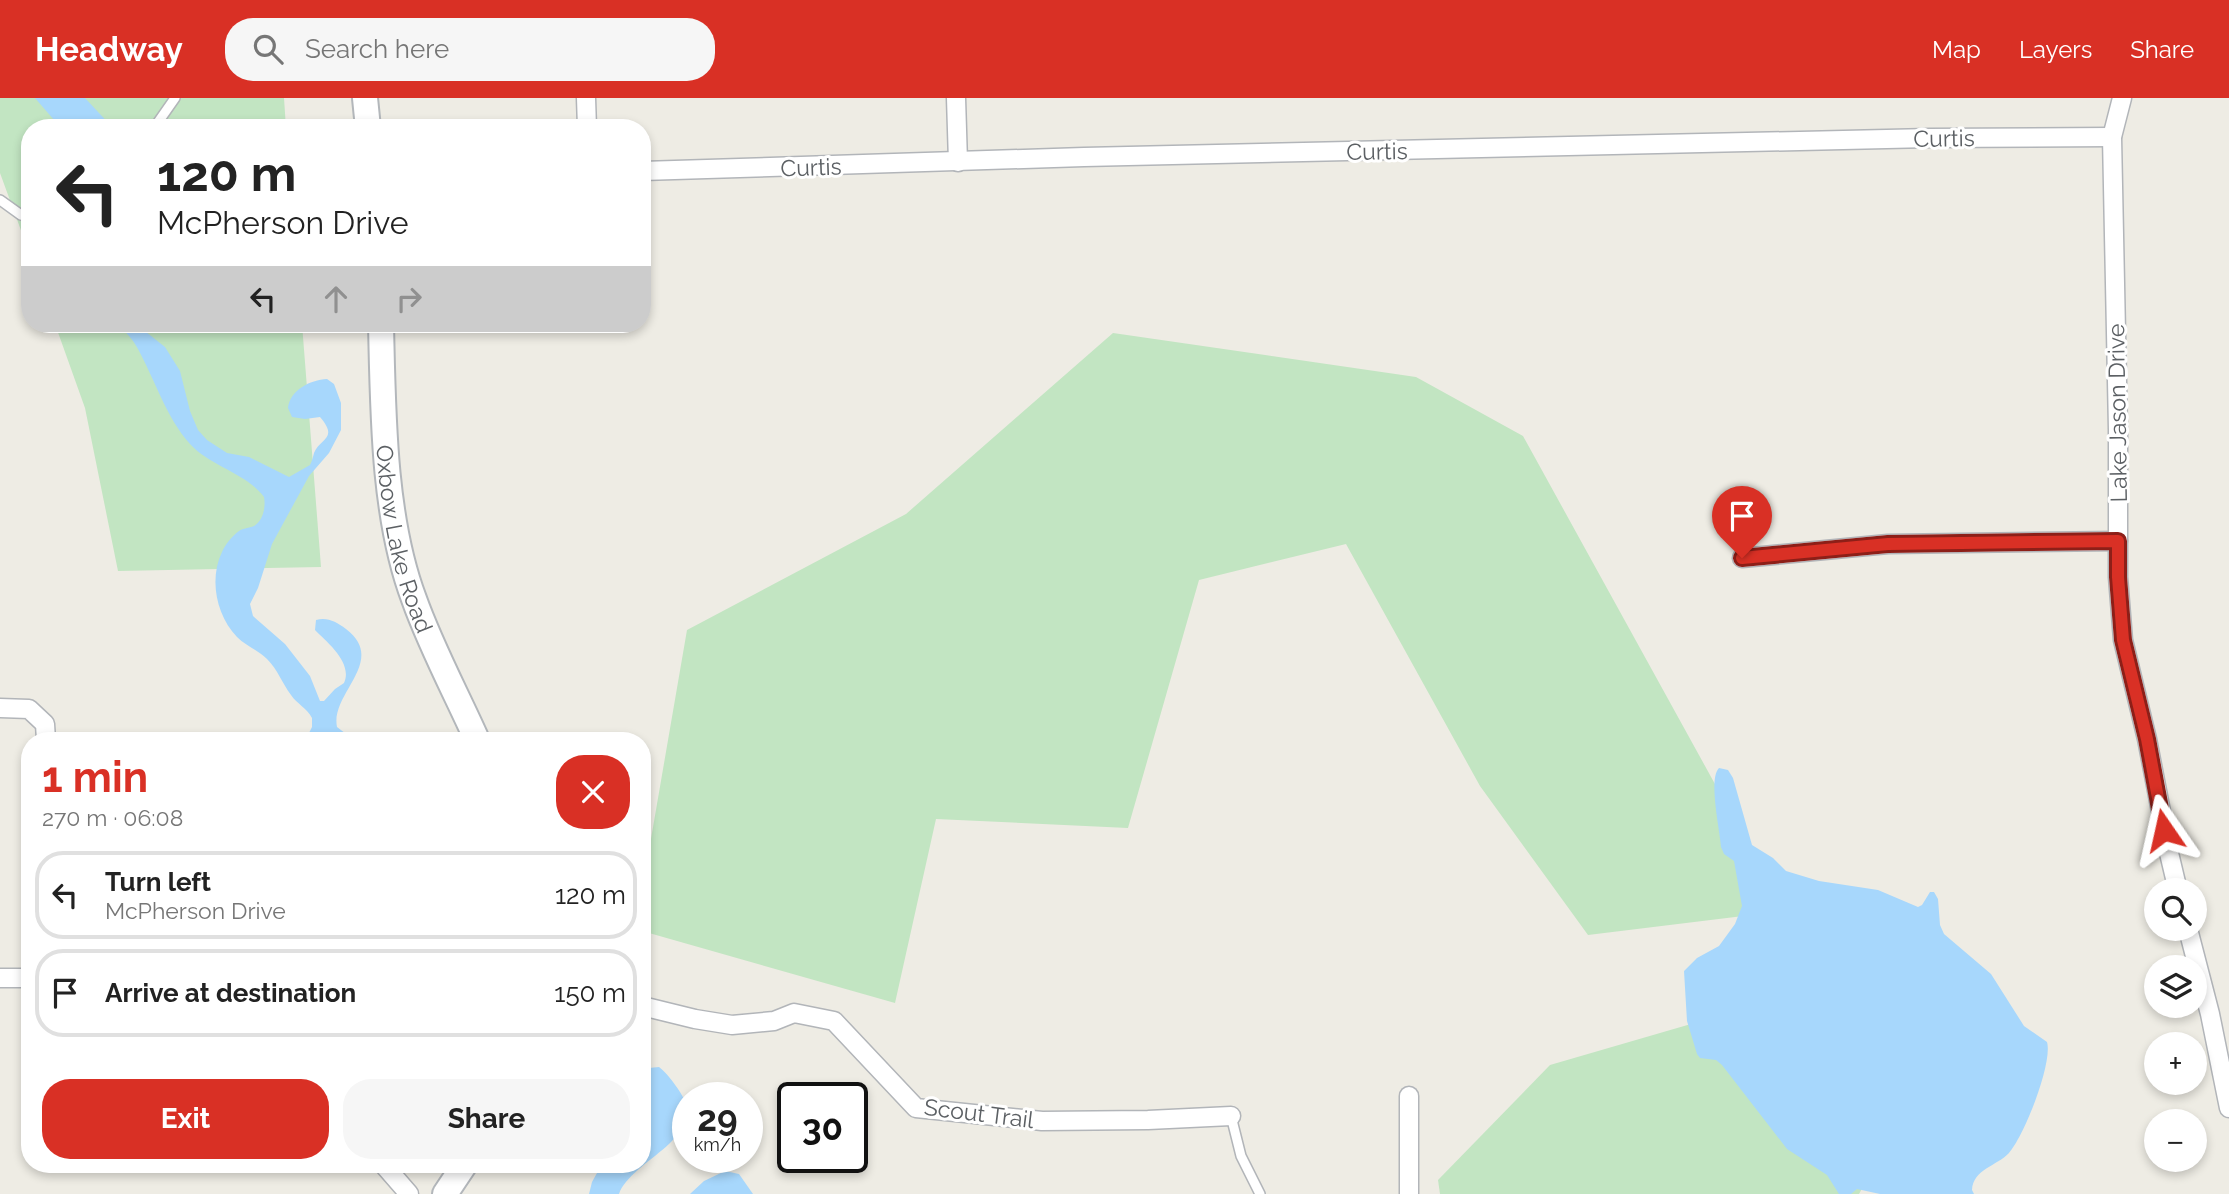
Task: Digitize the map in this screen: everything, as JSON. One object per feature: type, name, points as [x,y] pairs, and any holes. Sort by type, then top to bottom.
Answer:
[{"type":"street","points":[[365,98],[367,119]]},
{"type":"street","points":[[586,98],[587,119]]},
{"type":"street","points":[[956,98],[958,162]]},
{"type":"street","name":"Lake Jason Drive","points":[[2122,98],[2112,137],[2118,577],[2123,640],[2147,739],[2175,878]]},
{"type":"street","name":"Curtis","points":[[651,171],[1930,138],[2112,137]]},
{"type":"street","name":"Oxbow Lake Road","points":[[381,333],[384,433],[397,539],[413,598],[473,732]]},
{"type":"street","points":[[1742,558],[1888,544],[2118,541]]},
{"type":"street","points":[[0,708],[29,709],[46,732]]},
{"type":"street","points":[[2191,941],[2210,1014],[2229,1108]]},
{"type":"street","points":[[0,978],[21,978]]},
{"type":"street","name":"Scout Trail","points":[[651,1008],[732,1025],[774,1021],[794,1013],[834,1021],[916,1108],[1042,1121],[1231,1116]]},
{"type":"street","points":[[1409,1096],[1409,1194]]},
{"type":"street","points":[[391,1173],[409,1194]]},
{"type":"street","points":[[445,1194],[459,1173]]},
{"type":"lane","points":[[160,119],[175,98]]},
{"type":"lane","points":[[0,200],[21,215]]},
{"type":"lane","points":[[1231,1116],[1241,1156],[1260,1194]]},
{"type":"green space","points":[[0,98],[284,98],[285,119],[21,119],[21,230],[0,173]]},
{"type":"green space","points":[[58,333],[303,333],[321,567],[118,571],[85,408]]},
{"type":"green space","points":[[1113,333],[1416,377],[1523,436],[1785,911],[1588,935],[1480,786],[1346,544],[1199,580],[1128,828],[936,819],[895,1003],[651,934],[651,839],[687,630],[906,514]]},
{"type":"green space","points":[[1715,1017],[1876,1163],[1859,1194],[1440,1194],[1438,1180],[1550,1065]]},
{"type":"water","points":[[35,98],[85,98],[105,119],[53,119]]},
{"type":"water","points":[[126,333],[147,333],[165,347],[180,371],[190,411],[198,430],[207,440],[227,453],[249,457],[289,477],[310,465],[314,453],[328,434],[320,417],[292,417],[288,408],[290,402],[297,391],[314,381],[327,379],[334,384],[341,403],[341,430],[329,453],[309,476],[272,544],[250,604],[253,616],[285,644],[310,676],[320,701],[324,701],[344,683],[346,676],[338,654],[315,630],[316,620],[335,622],[357,641],[361,653],[360,665],[337,714],[337,727],[344,732],[310,732],[312,718],[307,711],[291,695],[267,659],[241,640],[224,618],[215,585],[218,563],[223,549],[236,533],[260,521],[264,497],[247,481],[198,452],[190,444],[167,410],[136,345]]},
{"type":"water","points":[[1719,768],[1728,770],[1733,778],[1752,845],[1773,858],[1786,871],[1819,881],[1878,890],[1918,907],[1930,892],[1934,892],[1938,899],[1940,925],[1944,934],[1991,974],[2024,1026],[2047,1042],[2048,1052],[2042,1082],[2022,1131],[2009,1153],[1977,1177],[1973,1183],[1974,1194],[1880,1194],[1857,1189],[1851,1194],[1839,1194],[1827,1175],[1787,1149],[1722,1065],[1716,1060],[1700,1058],[1697,1054],[1687,1021],[1684,971],[1697,958],[1719,946],[1735,924],[1742,906],[1734,861],[1724,854],[1721,847],[1715,793]]},
{"type":"water","points":[[659,1067],[673,1082],[672,1140],[651,1159],[651,1068]]},
{"type":"water","points":[[597,1173],[635,1173],[619,1194],[589,1194]]},
{"type":"water","points":[[721,1173],[739,1174],[753,1194],[690,1194],[704,1181]]},
{"type":"route","points":[[1742,558],[1888,544],[2118,541],[2123,640],[2147,739],[2164,830]]}]
